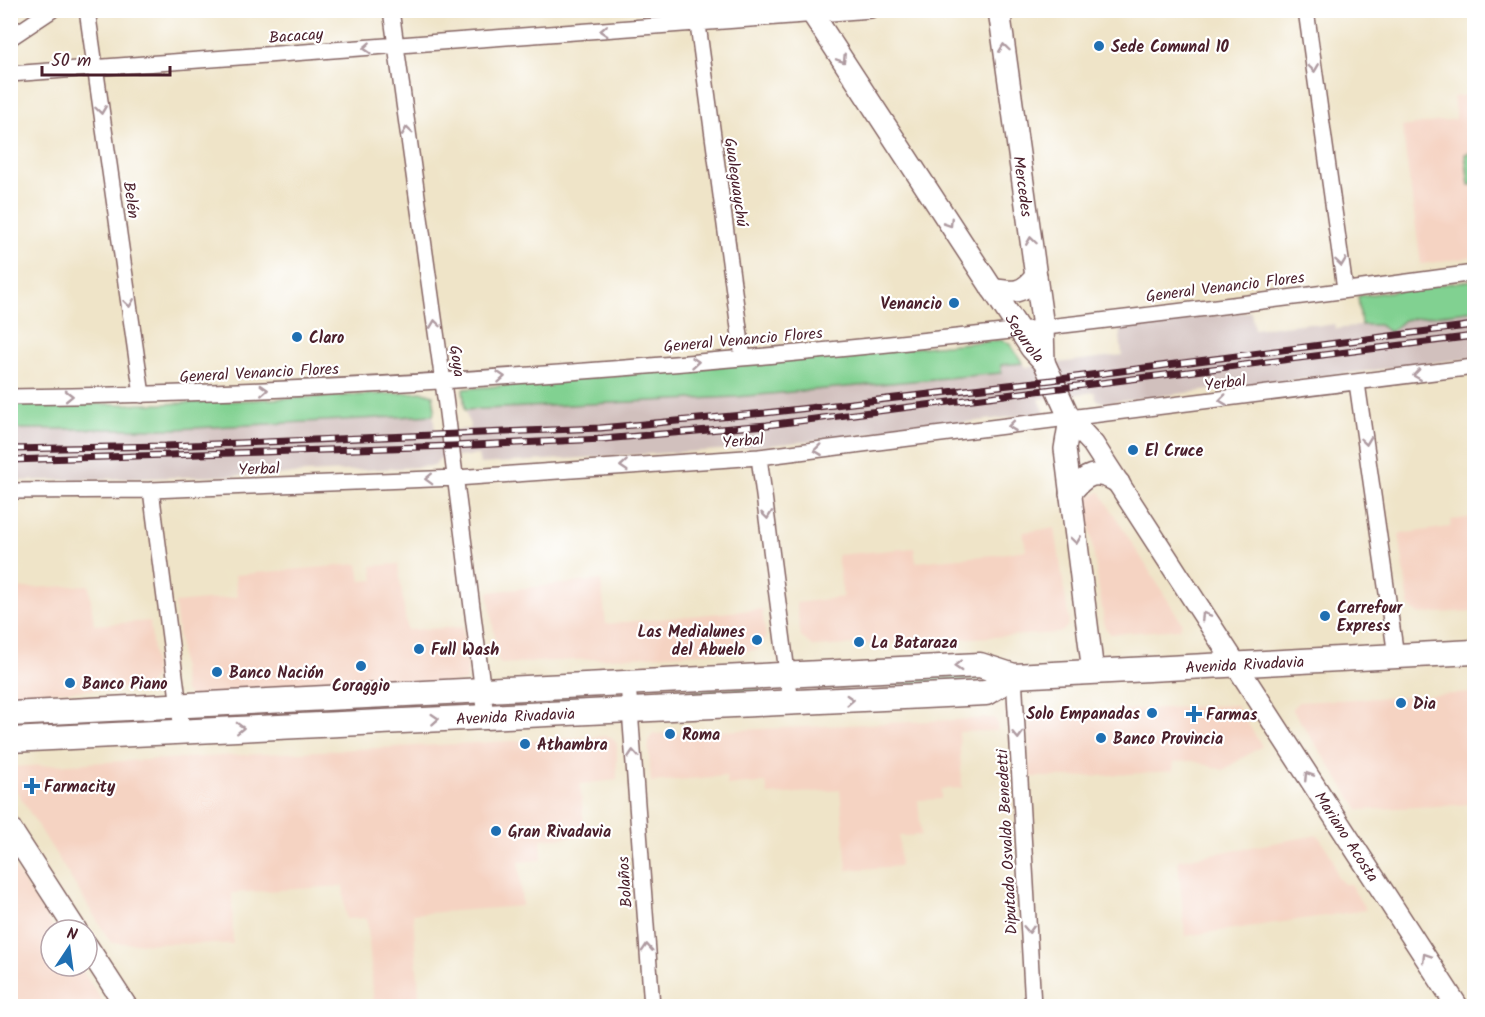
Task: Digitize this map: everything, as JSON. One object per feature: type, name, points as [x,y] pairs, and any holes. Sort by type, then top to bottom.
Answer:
[{"type":"main road","name":"Avenida Rivadavia","points":[[10,714],[980,665],[1014,676],[1474,652]]},
{"type":"main road","name":"Avenida Rivadavia","points":[[10,740],[987,693],[1014,676]]},
{"type":"street","points":[[10,38],[52,10]]},
{"type":"street","name":"Belén","points":[[87,10],[142,395]]},
{"type":"street","name":"Goya","points":[[391,10],[456,478],[486,716]]},
{"type":"street","name":"Bacacay","points":[[10,74],[395,46],[696,17],[871,10]]},
{"type":"street","name":"Mercedes","points":[[999,10],[1036,276],[1044,362]]},
{"type":"street","points":[[1306,10],[1345,289]]},
{"type":"street","name":"Segurola","points":[[811,12],[1020,330],[1044,362],[1070,419],[1094,444],[1236,666]]},
{"type":"street","name":"Gualeguaychú","points":[[696,17],[743,358]]},
{"type":"street","name":"General Venancio Flores","points":[[10,397],[142,395],[443,382],[743,358],[1020,330],[1474,273]]},
{"type":"street","points":[[993,289],[1017,292],[1027,288],[1036,276]]},
{"type":"street","name":"Yerbal","points":[[10,491],[151,490],[456,478],[759,457],[1474,367]]},
{"type":"street","points":[[1357,383],[1396,656]]},
{"type":"street","points":[[1070,419],[1065,449],[1093,672]]},
{"type":"street","points":[[759,457],[791,702]]},
{"type":"street","points":[[1070,494],[1080,481],[1093,474],[1107,475],[1119,483]]},
{"type":"street","points":[[151,490],[182,730]]},
{"type":"street","name":"Mariano Acosta","points":[[1236,666],[1457,1006]]},
{"type":"street","name":"Diputado Osvaldo Benedetti","points":[[1014,676],[1033,1006]]},
{"type":"street","name":"Bolaños","points":[[628,683],[652,1006]]},
{"type":"street","points":[[10,828],[68,918]]},
{"type":"street","points":[[99,964],[126,1006]]},
{"type":"shaded area","points":[[1474,94],[1474,257],[1421,264],[1402,127],[1456,119],[1453,97]]},
{"type":"shaded area","points":[[1474,310],[1474,358],[1103,403],[1096,399],[1095,392],[1039,399],[1045,413],[738,449],[480,464],[478,455],[439,459],[435,466],[273,475],[11,481],[10,429],[176,429],[433,415],[435,431],[471,429],[465,410],[736,397],[1001,373],[1001,365],[1023,363],[1026,367],[1122,355],[1119,327],[1251,311],[1254,329],[1309,323],[1321,326],[1335,324],[1336,329],[1374,324],[1391,328],[1404,320]]},
{"type":"shaded area","points":[[1100,492],[1182,623],[1179,629],[1111,634],[1105,628],[1085,498]]},
{"type":"shaded area","points":[[1474,517],[1474,611],[1417,614],[1409,605],[1399,534],[1450,527],[1451,520]]},
{"type":"shaded area","points":[[1055,528],[1069,621],[1060,633],[814,647],[801,637],[796,603],[843,597],[837,555],[914,548],[916,562],[993,555],[1026,550],[1023,532]]},
{"type":"shaded area","points":[[358,564],[361,581],[374,580],[372,566],[398,564],[407,630],[463,627],[468,670],[465,682],[191,698],[184,690],[175,603],[237,597],[235,575]]},
{"type":"shaded area","points":[[601,580],[606,624],[762,609],[766,638],[758,650],[501,664],[498,660],[488,592]]},
{"type":"shaded area","points":[[89,585],[94,625],[150,621],[155,675],[148,687],[11,694],[11,589]]},
{"type":"shaded area","points":[[1474,693],[1474,804],[1359,810],[1292,709],[1298,702]]},
{"type":"shaded area","points":[[1236,705],[1262,746],[1223,770],[1193,761],[1174,762],[1173,771],[1080,777],[1029,777],[1029,721],[1034,714]]},
{"type":"shaded area","points":[[994,718],[998,731],[959,732],[962,788],[941,789],[941,799],[918,800],[921,835],[899,836],[900,866],[847,870],[840,790],[768,795],[766,783],[727,785],[726,776],[651,782],[648,741],[653,734]]},
{"type":"shaded area","points":[[607,736],[613,738],[617,745],[617,780],[580,784],[585,836],[541,839],[542,860],[519,862],[522,906],[413,914],[420,1006],[374,1006],[367,918],[346,919],[343,886],[232,893],[233,944],[111,943],[99,924],[99,918],[95,918],[11,782],[11,767]]},
{"type":"shaded area","points":[[1318,835],[1333,859],[1337,877],[1344,884],[1350,884],[1366,910],[1185,936],[1178,860]]},
{"type":"shaded area","points":[[11,862],[47,918],[39,918],[39,978],[87,978],[106,1006],[11,1006]]},
{"type":"green space","points":[[1474,152],[1474,185],[1469,185],[1465,154]]},
{"type":"green space","points":[[1474,280],[1474,310],[1404,320],[1390,332],[1379,325],[1361,325],[1358,296]]},
{"type":"green space","points":[[1000,340],[1009,343],[1023,363],[1001,365],[1001,373],[736,397],[465,410],[463,389]]},
{"type":"green space","points":[[424,392],[433,395],[435,409],[433,415],[176,429],[11,429],[10,404],[161,404]]},
{"type":"green space","points":[[981,675],[981,680],[819,689],[819,684]]},
{"type":"green space","points":[[761,687],[761,692],[660,698],[660,693]]},
{"type":"green space","points":[[600,695],[600,700],[515,705],[514,700]]},
{"type":"green space","points":[[152,718],[152,723],[11,730],[11,725]]},
{"type":"railway","points":[[10,449],[166,446],[600,428],[765,413],[1052,380],[1474,325]]},
{"type":"railway","points":[[10,460],[603,439],[767,425],[1474,336]]},
{"type":"place","name":"Sede Comunal 10","points":[[1099,46]]},
{"type":"place","name":"Venancio","points":[[954,303]]},
{"type":"place","name":"Claro","points":[[297,337]]},
{"type":"place","name":"El Cruce","points":[[1133,450]]},
{"type":"place","name":"Carrefour Express","points":[[1325,616]]},
{"type":"place","name":"Las Medialunes del Abuelo","points":[[757,640]]},
{"type":"place","name":"La Bataraza","points":[[859,642]]},
{"type":"place","name":"Full Wash","points":[[419,649]]},
{"type":"place","name":"Coraggio","points":[[361,666]]},
{"type":"place","name":"Banco Nación","points":[[217,672]]},
{"type":"place","name":"Banco Piano","points":[[70,683]]},
{"type":"place","name":"Dia","points":[[1401,703]]},
{"type":"place","name":"Solo Empanadas","points":[[1152,713]]},
{"type":"place","name":"Farmas","points":[[1194,714]]},
{"type":"place","name":"Roma","points":[[670,734]]},
{"type":"place","name":"Banco Provincia","points":[[1101,738]]},
{"type":"place","name":"Athambra","points":[[525,744]]},
{"type":"place","name":"Farmacity","points":[[32,786]]},
{"type":"place","name":"Gran Rivadavia","points":[[496,831]]}]
